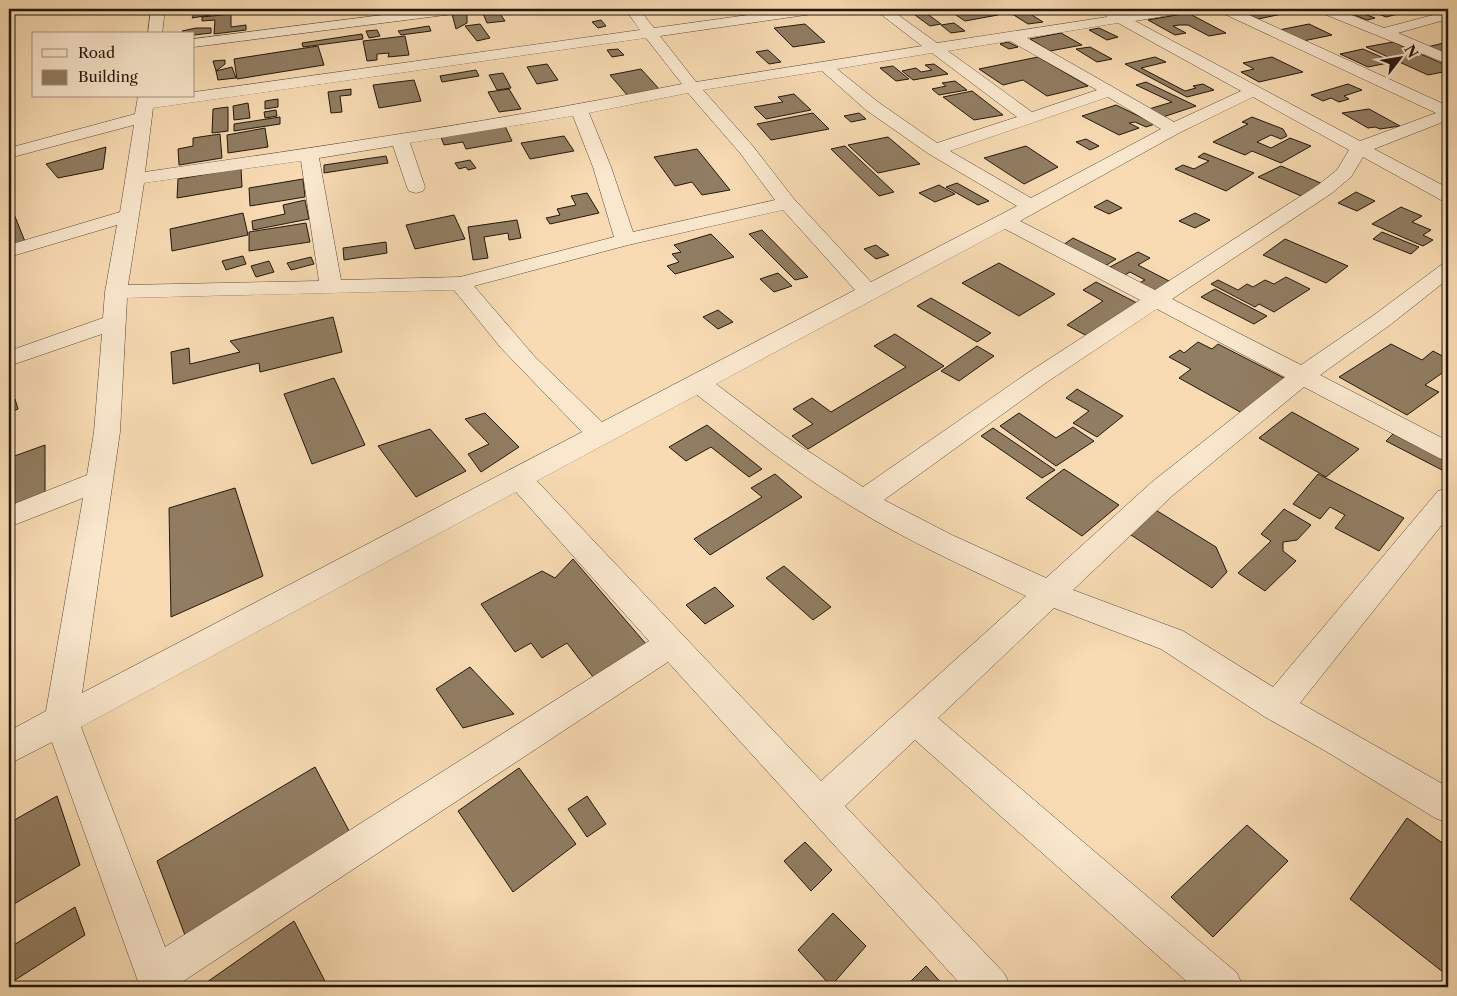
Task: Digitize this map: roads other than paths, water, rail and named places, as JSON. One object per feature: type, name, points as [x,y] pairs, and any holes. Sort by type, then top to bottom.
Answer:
[{"type":"street","points":[[9,10],[13,9]]},
{"type":"street","points":[[154,32],[158,9]]},
{"type":"street","points":[[195,43],[287,23],[461,9]]},
{"type":"street","points":[[632,9],[692,88],[746,149],[788,203],[869,292]]},
{"type":"street","points":[[9,153],[144,106],[819,9]]},
{"type":"street","points":[[881,9],[1028,117]]},
{"type":"street","points":[[1101,9],[1448,196]]},
{"type":"street","points":[[134,179],[309,154],[579,110],[692,88],[1011,35],[1182,9]]},
{"type":"street","points":[[1225,9],[1448,113]]},
{"type":"street","points":[[1324,9],[1448,59]]},
{"type":"street","points":[[1432,9],[1448,15]]},
{"type":"street","points":[[1383,33],[1448,15]]},
{"type":"street","points":[[1011,35],[1173,129]]},
{"type":"street","points":[[825,66],[872,106],[935,150],[1031,206]]},
{"type":"street","points":[[935,150],[1028,117],[1110,91]]},
{"type":"street","points":[[9,748],[1005,221],[1173,129],[1252,92]]},
{"type":"street","points":[[144,106],[116,292],[107,432],[61,720],[158,982],[670,644]]},
{"type":"street","points":[[579,110],[602,167],[625,240]]},
{"type":"street","points":[[863,501],[938,446],[1154,300],[1325,189],[1344,173],[1359,148],[1448,113]]},
{"type":"street","points":[[400,139],[416,187]]},
{"type":"street","points":[[309,154],[332,287]]},
{"type":"street","points":[[116,292],[460,284],[625,240],[788,203]]},
{"type":"street","points":[[9,252],[129,215]]},
{"type":"street","points":[[1005,221],[1448,452]]},
{"type":"street","points":[[820,806],[1162,489],[1301,377],[1382,320],[1448,269]]},
{"type":"street","points":[[460,284],[483,314],[532,369],[600,435]]},
{"type":"street","points":[[9,359],[114,322]]},
{"type":"street","points":[[698,382],[776,442],[863,501],[942,543],[1050,594],[1172,640],[1278,707],[1448,806]]},
{"type":"street","points":[[519,478],[670,644],[990,987]]},
{"type":"street","points":[[9,517],[99,481]]},
{"type":"street","points":[[1278,707],[1448,498]]},
{"type":"street","points":[[915,719],[1223,987]]}]
